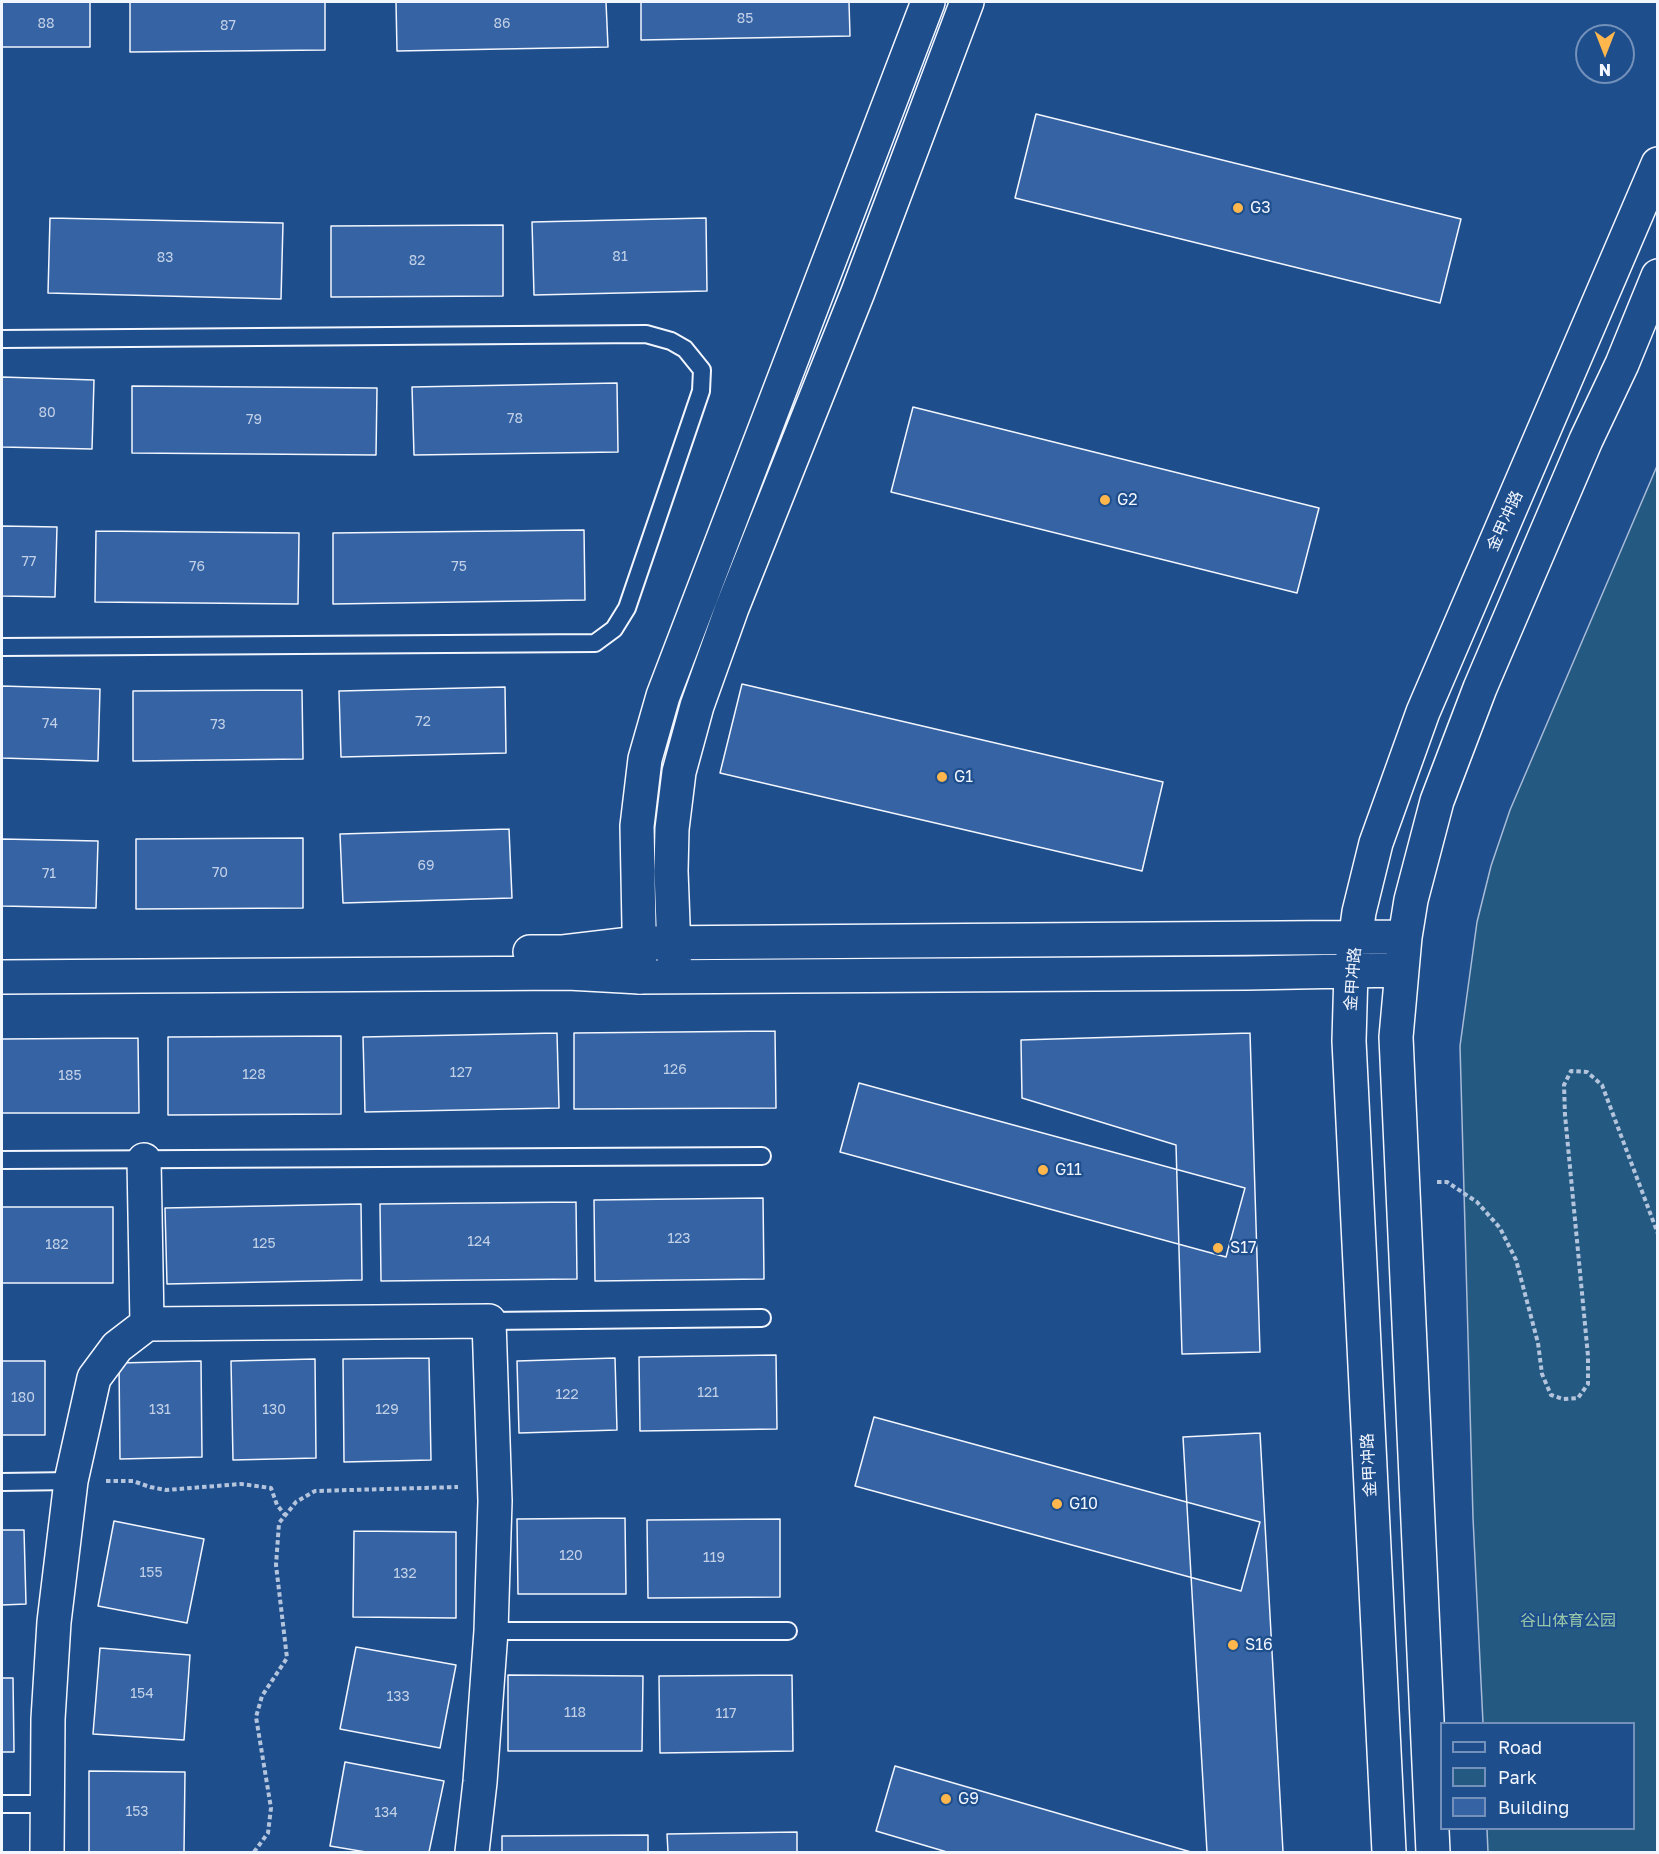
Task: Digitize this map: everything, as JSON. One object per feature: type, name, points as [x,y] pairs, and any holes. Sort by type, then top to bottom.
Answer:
[{"type":"street","points":[[640,977],[637,826],[645,759],[663,696],[928,2]]},
{"type":"street","points":[[675,976],[671,871],[672,830],[679,772],[698,706],[732,608],[858,292],[967,2]]},
{"type":"street","name":"金甲冲路","points":[[1389,1852],[1349,1041],[1351,971],[1359,912],[1376,843],[1423,712],[1658,164]]},
{"type":"street","points":[[1433,1852],[1396,1037],[1405,937],[1411,900],[1437,801],[1480,688],[1658,276]]},
{"type":"street","points":[[2,956],[563,952],[639,943],[1405,937]]},
{"type":"street","points":[[2,977],[568,974],[640,977],[1401,970]]},
{"type":"street","points":[[144,1160],[147,1324]]},
{"type":"street","points":[[47,1852],[48,1719],[54,1622],[71,1481],[94,1378],[117,1347],[147,1324],[489,1321],[494,1487],[492,1631],[472,1852]]},
{"type":"lane","points":[[2,339],[646,334],[671,341],[686,349],[702,370],[701,391],[627,608],[614,629],[595,643],[2,647]]},
{"type":"lane","points":[[2,1160],[762,1156]]},
{"type":"lane","points":[[489,1321],[762,1318]]},
{"type":"lane","points":[[2,1482],[71,1481]]},
{"type":"lane","points":[[492,1631],[788,1631]]},
{"type":"lane","points":[[2,1804],[48,1804]]},
{"type":"path","points":[[1402,1183],[1447,1182],[1477,1202],[1500,1228],[1516,1260],[1538,1343],[1542,1374],[1551,1395],[1563,1399],[1578,1398],[1588,1384],[1588,1356],[1565,1115],[1564,1086],[1571,1071],[1587,1072],[1602,1086],[1658,1234]]},
{"type":"path","points":[[71,1481],[133,1481],[166,1490],[241,1484],[271,1488],[277,1505],[285,1515]]},
{"type":"path","points":[[255,1852],[268,1833],[271,1808],[256,1717],[262,1696],[287,1658],[276,1565],[279,1523],[296,1502],[315,1491],[494,1487]]},
{"type":"green space","name":"谷山体育公园","points":[[1657,466],[1657,1852],[1488,1852],[1487,1830],[1635,1830],[1635,1722],[1483,1722],[1473,1518],[1460,1046],[1477,922],[1491,866],[1510,810]]},
{"type":"building","points":[[2,2],[90,2],[90,47],[2,47]]},
{"type":"building","points":[[130,2],[325,2],[325,50],[130,52]]},
{"type":"building","points":[[396,2],[606,2],[608,47],[397,51]]},
{"type":"building","points":[[641,2],[849,2],[850,36],[641,40]]},
{"type":"building","name":"G3","points":[[1036,114],[1461,219],[1440,303],[1015,198]]},
{"type":"building","points":[[50,218],[283,223],[281,299],[48,293]]},
{"type":"building","points":[[706,218],[707,291],[534,295],[532,222]]},
{"type":"building","points":[[503,225],[503,296],[331,297],[331,226]]},
{"type":"building","points":[[2,377],[94,380],[92,449],[2,447]]},
{"type":"building","points":[[617,383],[618,452],[414,455],[412,387]]},
{"type":"building","points":[[132,386],[377,388],[376,455],[132,453]]},
{"type":"building","name":"G2","points":[[913,407],[1319,508],[1297,593],[891,492]]},
{"type":"building","points":[[2,526],[57,527],[55,597],[2,596]]},
{"type":"building","points":[[584,530],[585,600],[333,604],[333,533]]},
{"type":"building","points":[[96,531],[299,533],[298,604],[95,602]]},
{"type":"building","name":"G1","points":[[742,684],[1163,782],[1142,871],[720,773]]},
{"type":"building","points":[[2,686],[100,689],[98,761],[2,758]]},
{"type":"building","points":[[505,687],[506,753],[341,757],[339,691]]},
{"type":"building","points":[[302,690],[303,759],[133,761],[133,691]]},
{"type":"building","points":[[509,829],[512,898],[343,903],[340,834]]},
{"type":"building","points":[[303,838],[303,908],[136,909],[136,839]]},
{"type":"building","points":[[2,839],[98,841],[96,908],[2,906]]},
{"type":"building","points":[[775,1031],[776,1108],[574,1109],[574,1033]]},
{"type":"building","points":[[557,1033],[559,1108],[365,1112],[363,1037]]},
{"type":"building","name":"S17","points":[[1250,1033],[1260,1352],[1182,1354],[1176,1145],[1022,1098],[1021,1040]]},
{"type":"building","points":[[341,1036],[341,1114],[168,1115],[168,1037]]},
{"type":"building","points":[[138,1038],[139,1113],[2,1113],[2,1039]]},
{"type":"building","name":"G11","points":[[859,1083],[1245,1188],[1226,1257],[840,1152]]},
{"type":"building","points":[[763,1198],[764,1279],[595,1281],[594,1200]]},
{"type":"building","points":[[576,1202],[577,1279],[381,1281],[380,1204]]},
{"type":"building","points":[[361,1204],[362,1280],[167,1284],[165,1208]]},
{"type":"building","points":[[2,1207],[113,1207],[113,1283],[2,1283]]},
{"type":"building","points":[[776,1355],[777,1429],[640,1431],[639,1357]]},
{"type":"building","points":[[429,1358],[431,1460],[344,1462],[343,1359]]},
{"type":"building","points":[[615,1358],[617,1430],[519,1433],[517,1361]]},
{"type":"building","points":[[315,1359],[316,1458],[233,1460],[231,1361]]},
{"type":"building","points":[[2,1361],[45,1361],[45,1435],[2,1435]]},
{"type":"building","points":[[201,1361],[202,1457],[120,1459],[119,1363]]},
{"type":"building","name":"G10","points":[[874,1417],[1260,1522],[1241,1591],[855,1486]]},
{"type":"building","name":"S16","points":[[1260,1433],[1283,1852],[1207,1852],[1183,1437]]},
{"type":"building","points":[[625,1518],[626,1594],[518,1594],[517,1519]]},
{"type":"building","points":[[780,1519],[780,1597],[648,1598],[647,1520]]},
{"type":"building","points":[[114,1521],[204,1539],[187,1623],[98,1606]]},
{"type":"building","points":[[2,1530],[24,1530],[26,1604],[2,1605]]},
{"type":"building","points":[[354,1531],[456,1532],[456,1618],[353,1617]]},
{"type":"building","points":[[356,1647],[456,1665],[440,1748],[340,1729]]},
{"type":"building","points":[[100,1648],[190,1655],[184,1740],[93,1734]]},
{"type":"building","points":[[508,1675],[643,1676],[642,1751],[508,1751]]},
{"type":"building","points":[[792,1675],[793,1751],[660,1753],[659,1676]]},
{"type":"building","points":[[2,1678],[13,1678],[14,1752],[2,1752]]},
{"type":"building","points":[[345,1762],[444,1781],[429,1852],[366,1852],[330,1846]]},
{"type":"building","name":"G9","points":[[895,1766],[1191,1852],[947,1852],[876,1831]]},
{"type":"building","points":[[89,1771],[185,1772],[184,1852],[89,1852]]},
{"type":"building","points":[[797,1832],[797,1852],[668,1852],[667,1834]]},
{"type":"building","points":[[648,1835],[648,1852],[502,1852],[502,1836]]},
{"type":"place","name":"G3","points":[[1238,208]]},
{"type":"place","name":"G2","points":[[1105,500]]},
{"type":"place","name":"G1","points":[[942,777]]},
{"type":"place","name":"G11","points":[[1043,1170]]},
{"type":"place","name":"S17","points":[[1218,1248]]},
{"type":"place","name":"G10","points":[[1057,1504]]},
{"type":"place","name":"S16","points":[[1233,1645]]},
{"type":"place","name":"G9","points":[[946,1799]]}]
